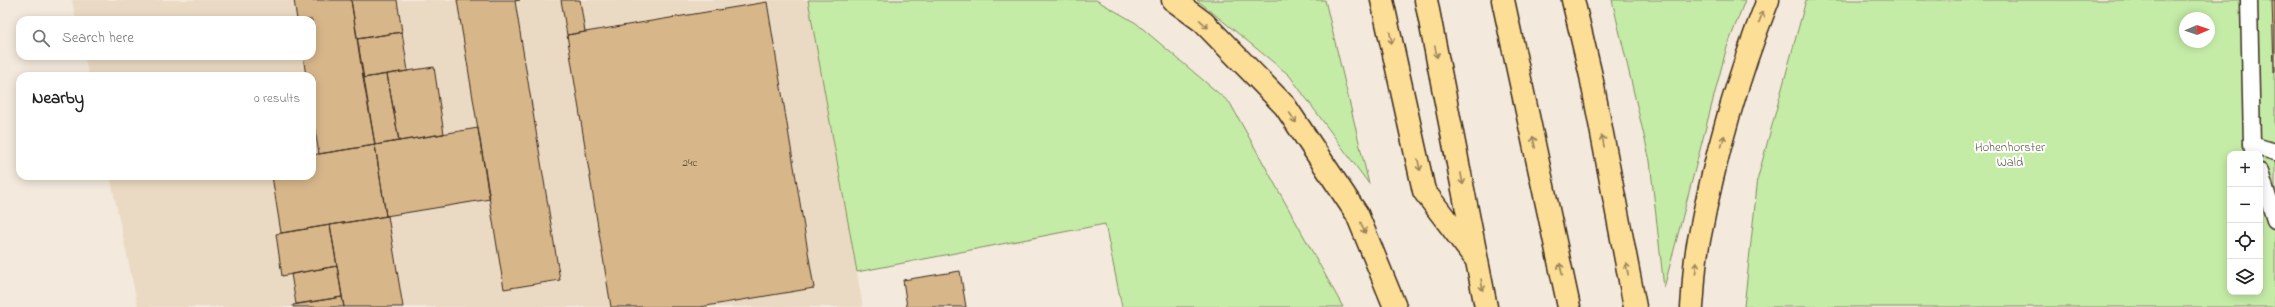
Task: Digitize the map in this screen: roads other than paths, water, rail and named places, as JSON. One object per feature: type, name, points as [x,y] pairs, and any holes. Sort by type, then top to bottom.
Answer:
[{"type":"highway","points":[[1173,0],[1202,22],[1285,106],[1357,214],[1395,307]]},
{"type":"highway","points":[[1382,0],[1424,191],[1479,264]]},
{"type":"highway","points":[[1426,0],[1479,264],[1486,307]]},
{"type":"highway","points":[[1503,0],[1569,307]]},
{"type":"highway","points":[[1573,0],[1591,76],[1635,307]]},
{"type":"highway","points":[[1692,307],[1698,241],[1726,128],[1749,48],[1768,0]]},
{"type":"lane","points":[[2249,0],[2253,149],[2275,152]]},
{"type":"lane","points":[[2263,182],[2275,220]]},
{"type":"park label","name":"Hohenhorster Wald","points":[[2010,154]]}]
